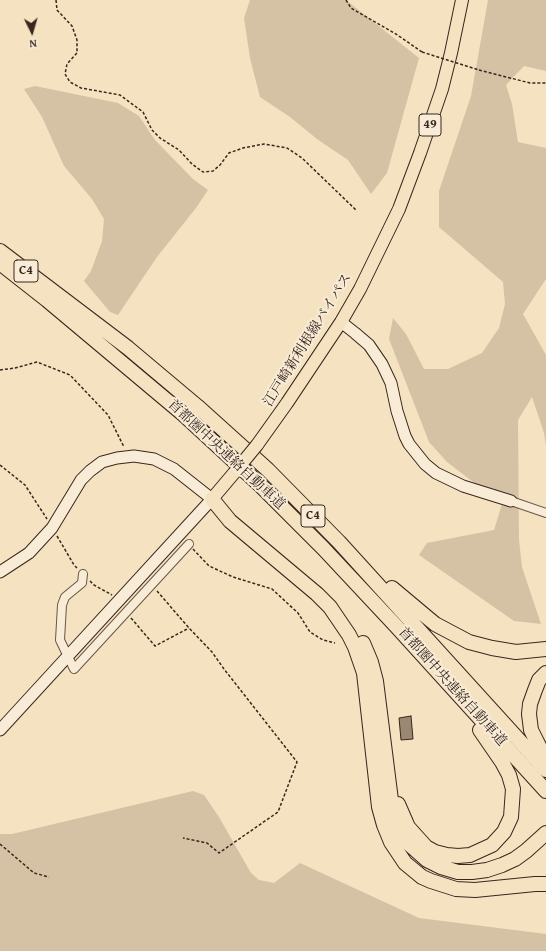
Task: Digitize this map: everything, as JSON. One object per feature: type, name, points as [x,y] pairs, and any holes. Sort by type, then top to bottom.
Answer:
[{"type":"highway","name":"首都圏中央連絡自動車道","points":[[0,251],[128,348],[197,406],[268,470],[339,542],[546,770]]},
{"type":"highway","name":"首都圏中央連絡自動車道","points":[[0,263],[47,300],[183,414],[260,485],[323,548],[396,626],[546,791]]},
{"type":"highway","points":[[212,499],[225,516],[341,615],[353,633],[355,647],[364,673],[383,779],[397,827],[410,845],[426,860],[441,867],[458,872],[472,872],[487,870],[515,859],[546,833]]},
{"type":"highway","points":[[339,542],[417,610],[435,624],[454,635],[469,642],[516,652],[546,649]]},
{"type":"highway","points":[[383,779],[408,827],[426,847],[435,852],[458,856],[470,855],[492,845],[504,832],[511,817],[513,789],[508,775],[502,762],[435,670]]},
{"type":"highway","points":[[546,673],[539,680],[530,704],[529,714],[531,730],[546,760]]},
{"type":"highway","points":[[383,779],[387,823],[396,840],[405,852],[421,867],[438,876],[457,880],[489,879],[516,867],[546,843]]},
{"type":"highway","points":[[383,779],[379,806],[384,825],[391,842],[405,863],[422,877],[441,885],[456,889],[475,890],[546,884]]},
{"type":"main road","name":"江戸崎新利根線バイパス","points":[[212,499],[257,445],[287,403],[341,322],[360,290],[399,209],[413,175],[442,89],[462,0]]},
{"type":"street","points":[[341,322],[369,345],[382,364],[391,383],[396,410],[405,436],[409,444],[425,464],[436,473],[463,486],[546,513]]},
{"type":"street","points":[[0,572],[29,553],[52,528],[81,480],[102,462],[129,456],[148,457],[174,469],[212,499],[0,730]]},
{"type":"street","points":[[83,574],[82,583],[65,597],[62,605],[60,640],[74,668],[127,613],[189,544]]},
{"type":"path","points":[[56,0],[57,10],[72,26],[78,40],[76,52],[67,64],[65,74],[70,82],[81,88],[114,93],[127,99],[143,112],[152,130],[156,134],[178,150],[192,164],[203,172],[213,171],[220,165],[229,153],[243,148],[264,144],[287,148],[302,158],[356,210]]},
{"type":"path","points":[[346,0],[351,8],[396,34],[422,52],[479,70],[530,83],[546,83]]},
{"type":"path","points":[[0,370],[15,368],[37,362],[70,375],[108,415],[129,456]]},
{"type":"path","points":[[0,465],[25,485],[74,565],[94,585],[112,594],[118,602]]},
{"type":"path","points":[[189,544],[209,566],[233,577],[272,588],[298,613],[310,632],[323,640],[335,643]]},
{"type":"path","points":[[152,585],[212,652],[224,670],[297,762],[278,812],[219,853],[206,843],[183,838]]},
{"type":"path","points":[[127,613],[155,646],[189,628]]},
{"type":"path","points":[[0,844],[34,873],[48,877]]},
{"type":"shaded area","points":[[250,0],[346,0],[419,58],[387,173],[371,194],[348,160],[317,139],[290,117],[260,97],[250,58],[244,18]]},
{"type":"shaded area","points":[[488,0],[546,0],[546,71],[524,66],[506,85],[512,104],[518,142],[546,148],[546,279],[523,314],[546,355],[546,446],[544,433],[532,397],[518,420],[519,540],[522,567],[541,624],[514,621],[419,555],[427,543],[494,530],[502,504],[447,462],[429,442],[389,339],[393,318],[406,334],[424,369],[448,369],[482,353],[499,328],[505,304],[503,282],[439,227],[439,191],[471,96]]},
{"type":"shaded area","points":[[35,86],[118,103],[139,116],[155,140],[193,179],[208,190],[196,208],[157,257],[118,315],[110,312],[84,281],[91,271],[102,241],[104,219],[92,199],[64,166],[42,117],[24,89]]},
{"type":"shaded area","points":[[193,791],[204,795],[219,817],[251,873],[259,880],[274,883],[300,863],[419,918],[546,934],[546,951],[0,951],[0,834],[12,834]]},
{"type":"building","points":[[411,716],[413,739],[401,740],[399,718]]}]
